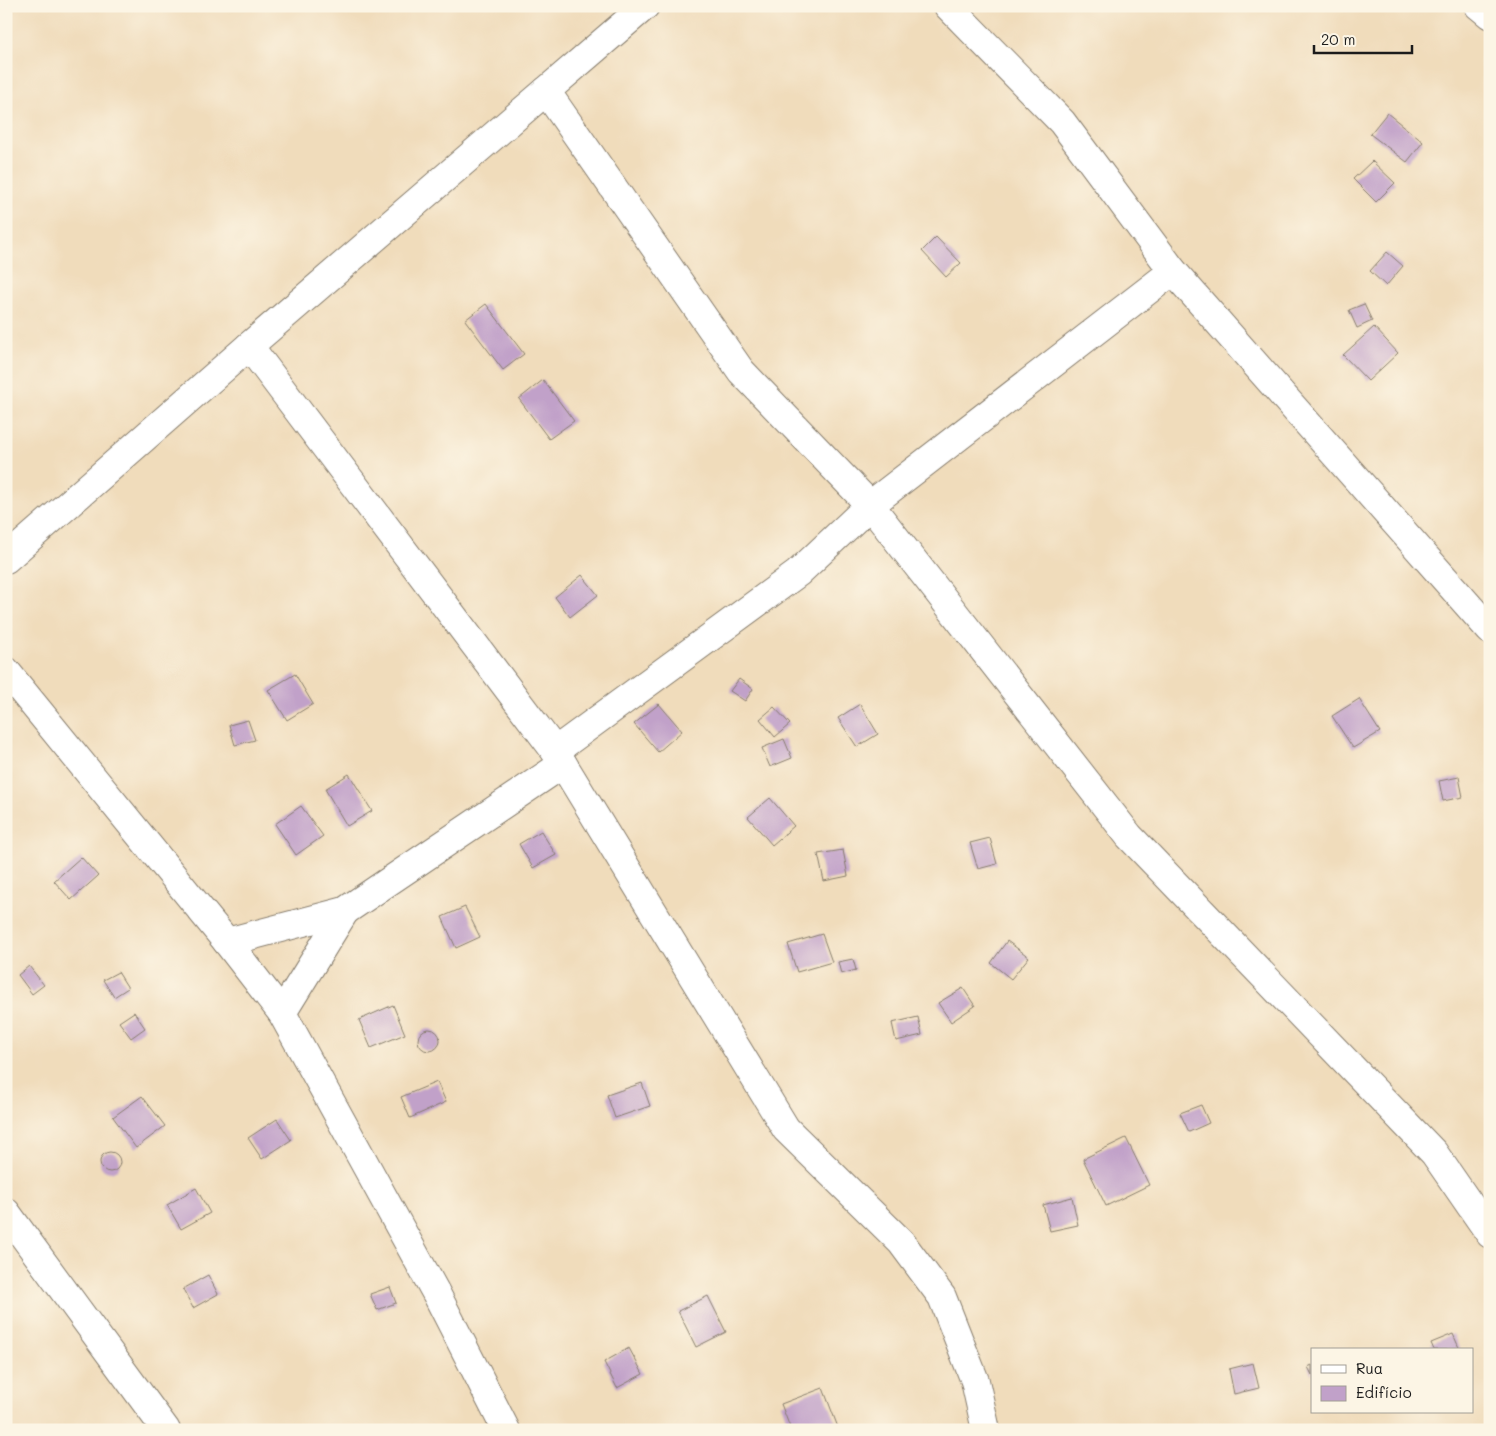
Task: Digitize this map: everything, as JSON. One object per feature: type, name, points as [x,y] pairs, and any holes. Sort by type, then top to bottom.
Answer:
[{"type":"street","points":[[6,559],[249,346],[645,6]]},
{"type":"street","points":[[948,6],[1062,122],[1173,271],[1490,630]]},
{"type":"street","points":[[1479,6],[1490,15]]},
{"type":"street","points":[[546,92],[741,371],[870,505],[1129,836],[1434,1153],[1490,1234]]},
{"type":"street","points":[[228,942],[345,911],[559,758],[798,573],[870,505],[1173,271]]},
{"type":"street","points":[[249,346],[559,758],[786,1129],[901,1242],[942,1297],[975,1381],[986,1430]]},
{"type":"street","points":[[6,671],[228,942],[282,1013],[436,1293],[506,1430]]},
{"type":"street","points":[[282,1013],[345,911]]},
{"type":"street","points":[[6,1212],[166,1430]]},
{"type":"building","points":[[1387,113],[1423,142],[1407,162],[1370,134]]},
{"type":"building","points":[[1372,161],[1395,183],[1376,202],[1353,179]]},
{"type":"building","points":[[936,237],[961,263],[946,277],[922,251]]},
{"type":"building","points":[[1387,252],[1403,266],[1386,286],[1370,271]]},
{"type":"building","points":[[486,304],[524,354],[503,370],[465,320]]},
{"type":"building","points":[[1364,304],[1372,321],[1357,328],[1349,310]]},
{"type":"building","points":[[1374,327],[1398,353],[1368,381],[1343,355]]},
{"type":"building","points":[[543,380],[574,421],[549,439],[519,399]]},
{"type":"building","points":[[582,575],[598,595],[570,617],[555,597]]},
{"type":"building","points":[[295,674],[313,704],[287,720],[268,690]]},
{"type":"building","points":[[739,679],[753,689],[745,701],[730,691]]},
{"type":"building","points":[[1359,699],[1380,732],[1353,748],[1332,716]]},
{"type":"building","points":[[659,704],[682,731],[658,752],[634,724]]},
{"type":"building","points":[[860,704],[878,734],[857,747],[838,718]]},
{"type":"building","points":[[774,707],[790,724],[775,737],[760,719]]},
{"type":"building","points":[[248,720],[255,740],[235,745],[229,725]]},
{"type":"building","points":[[784,739],[792,758],[770,767],[762,748]]},
{"type":"building","points":[[349,774],[372,811],[347,826],[325,789]]},
{"type":"building","points":[[1459,777],[1463,797],[1443,801],[1439,781]]},
{"type":"building","points":[[770,798],[794,826],[772,845],[748,817]]},
{"type":"building","points":[[301,806],[323,836],[296,855],[275,824]]},
{"type":"building","points":[[541,831],[556,855],[533,868],[519,844]]},
{"type":"building","points":[[990,838],[997,864],[978,869],[970,843]]},
{"type":"building","points":[[843,850],[848,876],[824,881],[818,854]]},
{"type":"building","points":[[81,857],[98,876],[71,900],[54,881]]},
{"type":"building","points":[[465,907],[480,937],[456,948],[442,917]]},
{"type":"building","points":[[822,934],[832,962],[797,972],[788,944]]},
{"type":"building","points":[[1007,941],[1029,957],[1011,979],[991,963]]},
{"type":"building","points":[[853,959],[856,970],[841,974],[838,962]]},
{"type":"building","points":[[29,966],[44,985],[32,994],[18,975]]},
{"type":"building","points":[[118,972],[128,988],[114,997],[103,980]]},
{"type":"building","points":[[963,988],[975,1006],[951,1022],[938,1003]]},
{"type":"building","points":[[393,1005],[405,1034],[371,1048],[359,1020]]},
{"type":"building","points":[[134,1012],[145,1028],[131,1038],[119,1022]]},
{"type":"building","points":[[918,1017],[922,1035],[896,1041],[892,1023]]},
{"type":"building","points":[[429,1029],[437,1032],[440,1040],[437,1048],[429,1051],[421,1048],[418,1040],[421,1032]]},
{"type":"building","points":[[437,1082],[446,1102],[410,1118],[401,1097]]},
{"type":"building","points":[[642,1083],[650,1106],[615,1118],[607,1095]]},
{"type":"building","points":[[142,1096],[165,1126],[136,1148],[113,1117]]},
{"type":"building","points":[[1201,1105],[1209,1123],[1189,1132],[1180,1113]]},
{"type":"building","points":[[277,1119],[291,1140],[262,1159],[248,1138]]},
{"type":"building","points":[[1126,1138],[1149,1185],[1106,1206],[1083,1159]]},
{"type":"building","points":[[106,1152],[114,1152],[120,1158],[120,1166],[114,1172],[106,1172],[100,1166],[100,1158]]},
{"type":"building","points":[[196,1188],[210,1213],[181,1229],[167,1205]]},
{"type":"building","points":[[1072,1197],[1078,1225],[1050,1231],[1043,1205]]},
{"type":"building","points":[[208,1275],[218,1294],[193,1308],[183,1289]]},
{"type":"building","points":[[390,1287],[396,1303],[377,1310],[370,1294]]},
{"type":"building","points":[[708,1296],[726,1332],[696,1347],[678,1311]]},
{"type":"building","points":[[1453,1334],[1459,1348],[1433,1348],[1431,1343]]},
{"type":"building","points":[[629,1348],[643,1374],[617,1388],[604,1362]]},
{"type":"building","points":[[1253,1363],[1259,1388],[1234,1394],[1229,1369]]},
{"type":"building","points":[[823,1388],[839,1430],[791,1430],[781,1404]]}]
